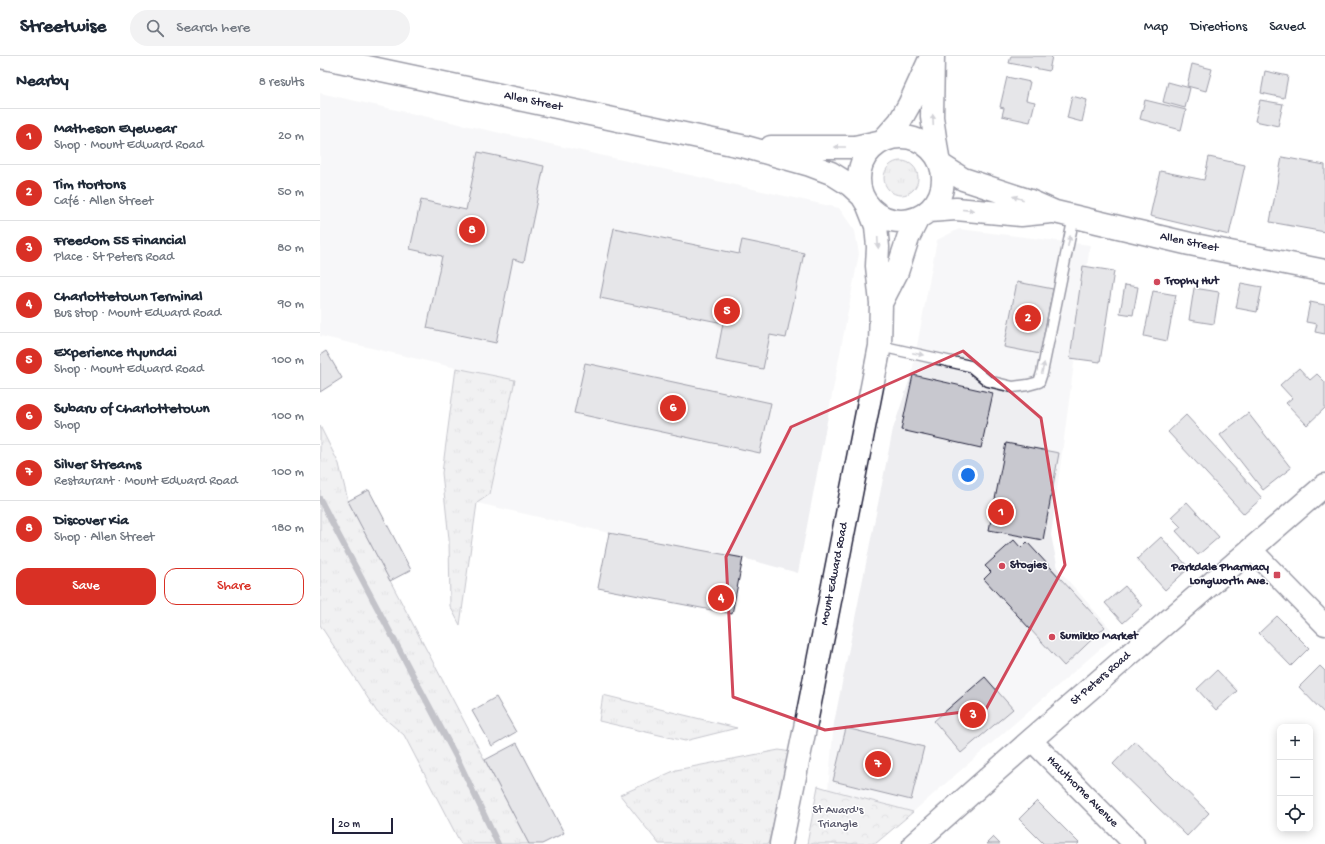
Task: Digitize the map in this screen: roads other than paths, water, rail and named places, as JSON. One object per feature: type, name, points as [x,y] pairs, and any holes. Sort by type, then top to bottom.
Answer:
[{"type":"street","points":[[932,56],[932,117],[943,177],[942,190],[937,201],[923,214],[904,221],[891,220],[878,215],[865,201],[858,184],[858,172],[862,160],[869,150],[881,141],[903,116],[932,56]]},
{"type":"street","name":"Allen Street","points":[[320,57],[746,147],[810,165],[831,173],[850,185],[865,201]]},
{"type":"street","points":[[881,141],[896,136],[909,137],[920,141],[930,148],[939,161]]},
{"type":"street","name":"Allen Street","points":[[746,147],[855,147],[881,141]]},
{"type":"street","name":"Allen Street","points":[[939,161],[963,179],[1064,214],[1190,244],[1325,271]]},
{"type":"street","name":"Mount Edward Road","points":[[780,844],[805,728],[880,346],[880,303],[876,226],[865,201]]},
{"type":"street","name":"Allen Street","points":[[923,214],[956,209],[1021,215],[1064,214]]},
{"type":"street","name":"Mount Edward Road","points":[[880,303],[897,272],[908,238],[923,214]]},
{"type":"street","name":"St Peters Road","points":[[914,844],[1031,740],[1325,485]]},
{"type":"street","points":[[1252,549],[1325,625]]},
{"type":"street","name":"Hawthorne Avenue","points":[[1031,740],[1134,844]]},
{"type":"lane","points":[[880,346],[970,366],[988,381],[1007,386],[1013,387],[1039,382],[1042,373],[1064,214]]},
{"type":"waterway","points":[[320,499],[460,764],[498,844]]},
{"type":"place","name":"Discover Kia","points":[[472,230]]},
{"type":"place","name":"Trophy Hut","points":[[1157,282]]},
{"type":"place","name":"Experience Hyundai","points":[[727,311]]},
{"type":"place","name":"Tim Hortons","points":[[1028,318]]},
{"type":"place","name":"Subaru of Charlottetown","points":[[673,408]]},
{"type":"place","name":"Matheson Eyewear","points":[[1001,512]]},
{"type":"place","name":"Stogies","points":[[1002,566]]},
{"type":"place","name":"Parkdale Pharmacy Longworth Ave.","points":[[1277,575]]},
{"type":"place","name":"Charlottetown Terminal","points":[[721,598]]},
{"type":"place","name":"Sumikko Market","points":[[1052,637]]},
{"type":"place","name":"Freedom 55 Financial","points":[[973,715]]},
{"type":"place","name":"Silver Streams","points":[[878,764]]},
{"type":"park label","name":"St Avard's Triangle","points":[[838,818]]}]
